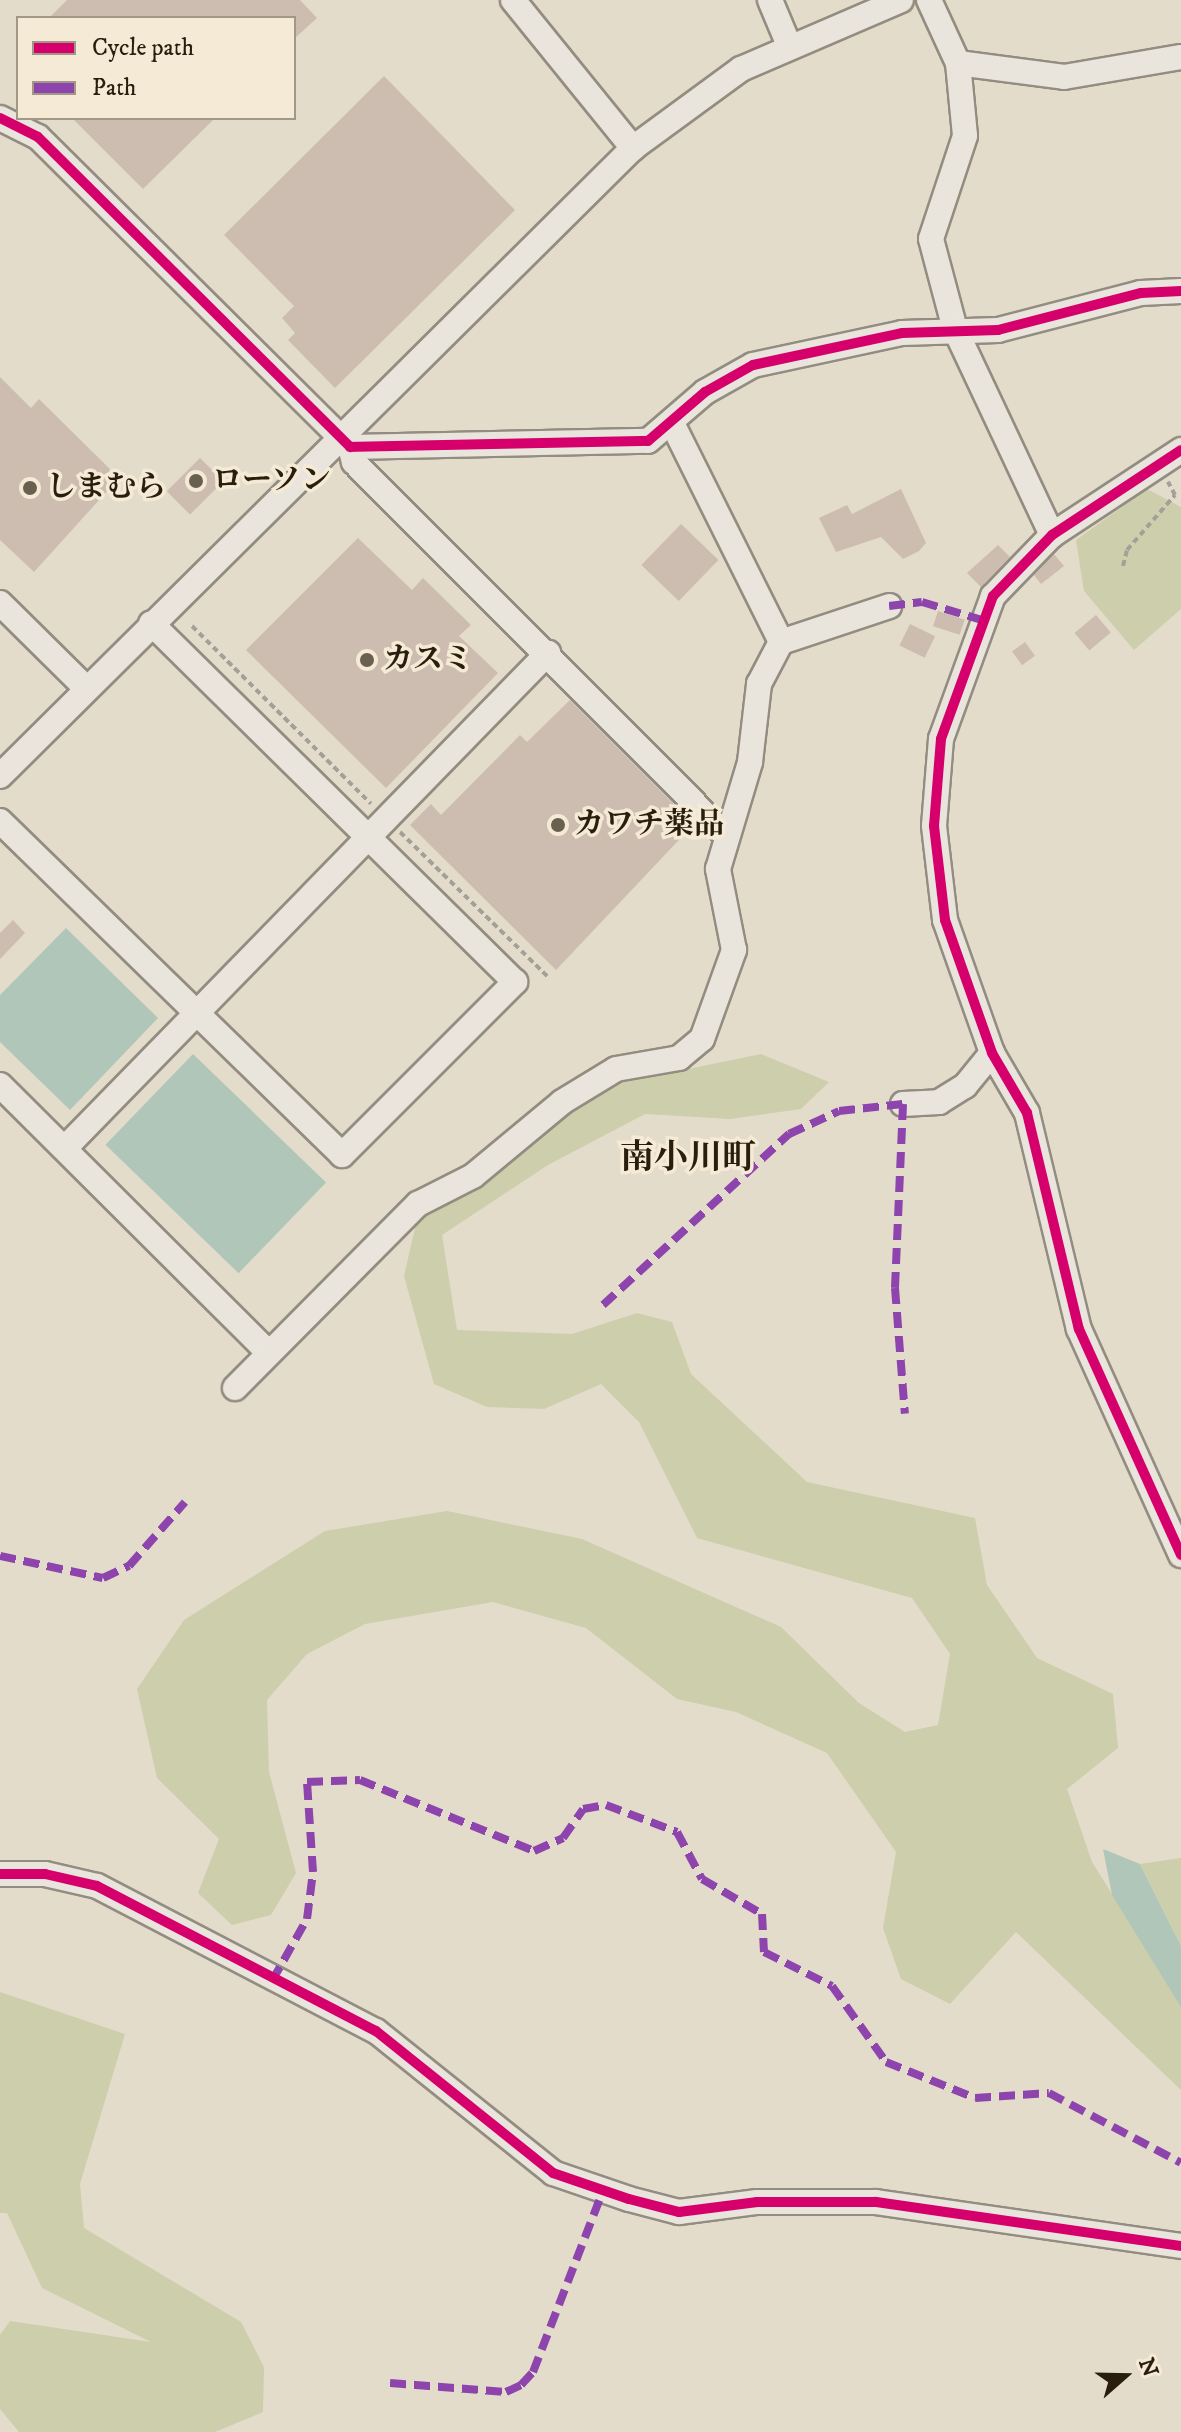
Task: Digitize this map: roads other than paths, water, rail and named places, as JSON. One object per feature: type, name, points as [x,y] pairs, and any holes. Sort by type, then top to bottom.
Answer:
[{"type":"street","points":[[513,0],[633,148]]},
{"type":"street","points":[[770,0],[788,43]]},
{"type":"street","points":[[0,776],[151,623],[343,441],[633,148],[788,43],[901,0]]},
{"type":"street","points":[[929,0],[958,63],[965,136],[931,239],[955,329],[1052,535]]},
{"type":"street","points":[[958,63],[1064,77],[1181,57]]},
{"type":"street","points":[[0,118],[38,137],[343,441],[354,462],[548,653],[726,835]]},
{"type":"street","points":[[343,441],[648,441],[673,425],[705,392],[753,365],[955,329],[998,330],[1141,293],[1181,291]]},
{"type":"street","points":[[673,425],[781,642]]},
{"type":"street","points":[[1181,450],[1052,535],[993,596],[941,739],[935,785],[945,920],[992,1053],[1027,1113],[1048,1177],[1056,1258],[1079,1329],[1181,1555]]},
{"type":"street","points":[[0,603],[87,689]]},
{"type":"street","points":[[235,1388],[266,1350],[418,1204],[473,1176],[562,1102],[616,1069],[679,1058],[702,1039],[734,950],[718,869],[750,762],[759,684],[781,642],[889,606]]},
{"type":"street","points":[[0,821],[342,1155],[515,982],[367,841],[151,623]]},
{"type":"street","points":[[65,1148],[548,653]]},
{"type":"street","points":[[903,1104],[939,1102],[965,1086],[992,1053]]},
{"type":"street","points":[[0,1085],[266,1350]]},
{"type":"street","points":[[0,1874],[45,1874],[97,1886],[376,2031],[553,2173],[629,2199],[679,2212],[757,2202],[876,2202],[1181,2246]]},
{"type":"place","name":"ローソン","points":[[196,481]]},
{"type":"place","name":"しまむら","points":[[30,488]]},
{"type":"place","name":"カスミ","points":[[367,660]]},
{"type":"place","name":"カワチ薬品","points":[[558,825]]},
{"type":"district","name":"南小川町","points":[[688,1159]]}]
